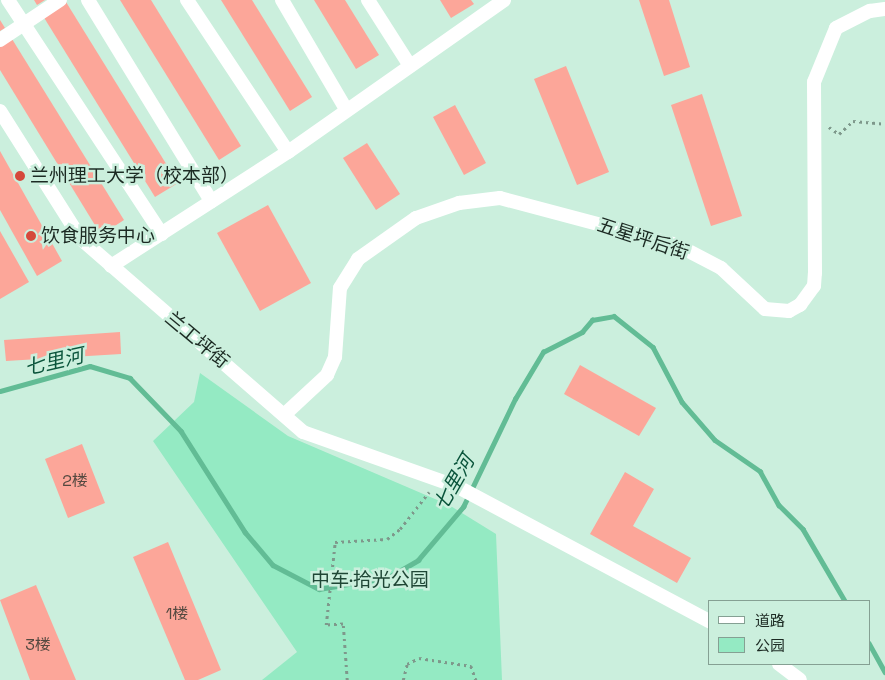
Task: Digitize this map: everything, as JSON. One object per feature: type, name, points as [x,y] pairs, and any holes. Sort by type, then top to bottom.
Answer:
[{"type":"street","points":[[8,0],[162,234]]},
{"type":"street","points":[[0,40],[60,0]]},
{"type":"street","points":[[88,0],[211,201]]},
{"type":"street","points":[[187,0],[288,152]]},
{"type":"street","points":[[282,0],[346,109]]},
{"type":"street","points":[[368,0],[410,66]]},
{"type":"street","points":[[111,266],[288,152],[346,109],[504,0]]},
{"type":"street","name":"五星坪后街","points":[[284,415],[327,375],[335,357],[340,288],[358,259],[416,218],[459,203],[500,198],[677,245],[721,268],[765,308],[783,311],[800,305],[814,286],[815,273],[814,82],[836,28],[870,11],[885,9]]},
{"type":"street","name":"兰工坪街","points":[[0,111],[81,238],[303,432],[436,480],[458,486],[500,511],[708,620]]},
{"type":"street","points":[[780,665],[800,680]]},
{"type":"path","points":[[814,115],[839,134],[853,121],[885,124]]},
{"type":"path","points":[[347,680],[343,624],[326,625],[335,542],[387,539],[414,514],[436,480]]},
{"type":"path","points":[[403,680],[407,664],[419,658],[471,666],[476,680]]},
{"type":"green space","name":"中车·拾光公园","points":[[200,373],[288,436],[449,505],[496,534],[502,680],[262,680],[297,652],[153,441],[194,402]]},
{"type":"building","points":[[34,0],[45,0],[37,5]]},
{"type":"building","points":[[120,0],[151,0],[241,146],[219,160]]},
{"type":"building","points":[[221,0],[252,0],[312,97],[290,111]]},
{"type":"building","points":[[314,0],[345,0],[379,55],[356,69]]},
{"type":"building","points":[[440,0],[471,0],[474,4],[451,18]]},
{"type":"building","points":[[639,0],[669,0],[690,67],[664,76]]},
{"type":"building","points":[[66,2],[178,183],[155,197],[43,16]]},
{"type":"building","points":[[0,20],[5,28],[0,31]]},
{"type":"building","points":[[12,39],[124,220],[101,235],[0,70],[0,46]]},
{"type":"building","points":[[566,66],[609,172],[577,185],[534,79]]},
{"type":"building","points":[[702,94],[742,216],[711,226],[671,105]]},
{"type":"building","points":[[455,105],[486,163],[464,175],[433,117]]},
{"type":"building","points":[[367,143],[400,194],[376,210],[343,158]]},
{"type":"building","name":"饮食服务中心","points":[[0,151],[62,261],[37,276],[0,210]]},
{"type":"building","points":[[268,205],[311,283],[260,311],[217,233]]},
{"type":"building","points":[[0,231],[29,282],[0,299]]},
{"type":"building","points":[[120,332],[121,354],[6,361],[4,340]]},
{"type":"building","points":[[580,365],[656,408],[639,436],[564,394]]},
{"type":"building","points":[[82,444],[105,503],[68,518],[45,459]]},
{"type":"building","points":[[625,472],[654,489],[633,526],[691,558],[677,583],[590,534]]},
{"type":"building","points":[[168,542],[221,670],[198,680],[185,680],[133,557]]},
{"type":"building","points":[[36,585],[76,680],[30,680],[0,600]]},
{"type":"waterway","name":"七里河","points":[[0,391],[90,366],[130,378],[181,431],[245,532],[273,565],[319,589],[389,577],[418,560],[463,507],[515,399],[543,352],[582,332],[592,320],[614,316],[653,347],[682,402],[715,440],[760,471],[779,505],[803,529],[844,600]]},
{"type":"waterway","name":"七里河","points":[[870,645],[885,672]]},
{"type":"place","name":"兰州理工大学（校本部）","points":[[20,176]]},
{"type":"place","name":"饮食服务中心","points":[[31,236]]}]
